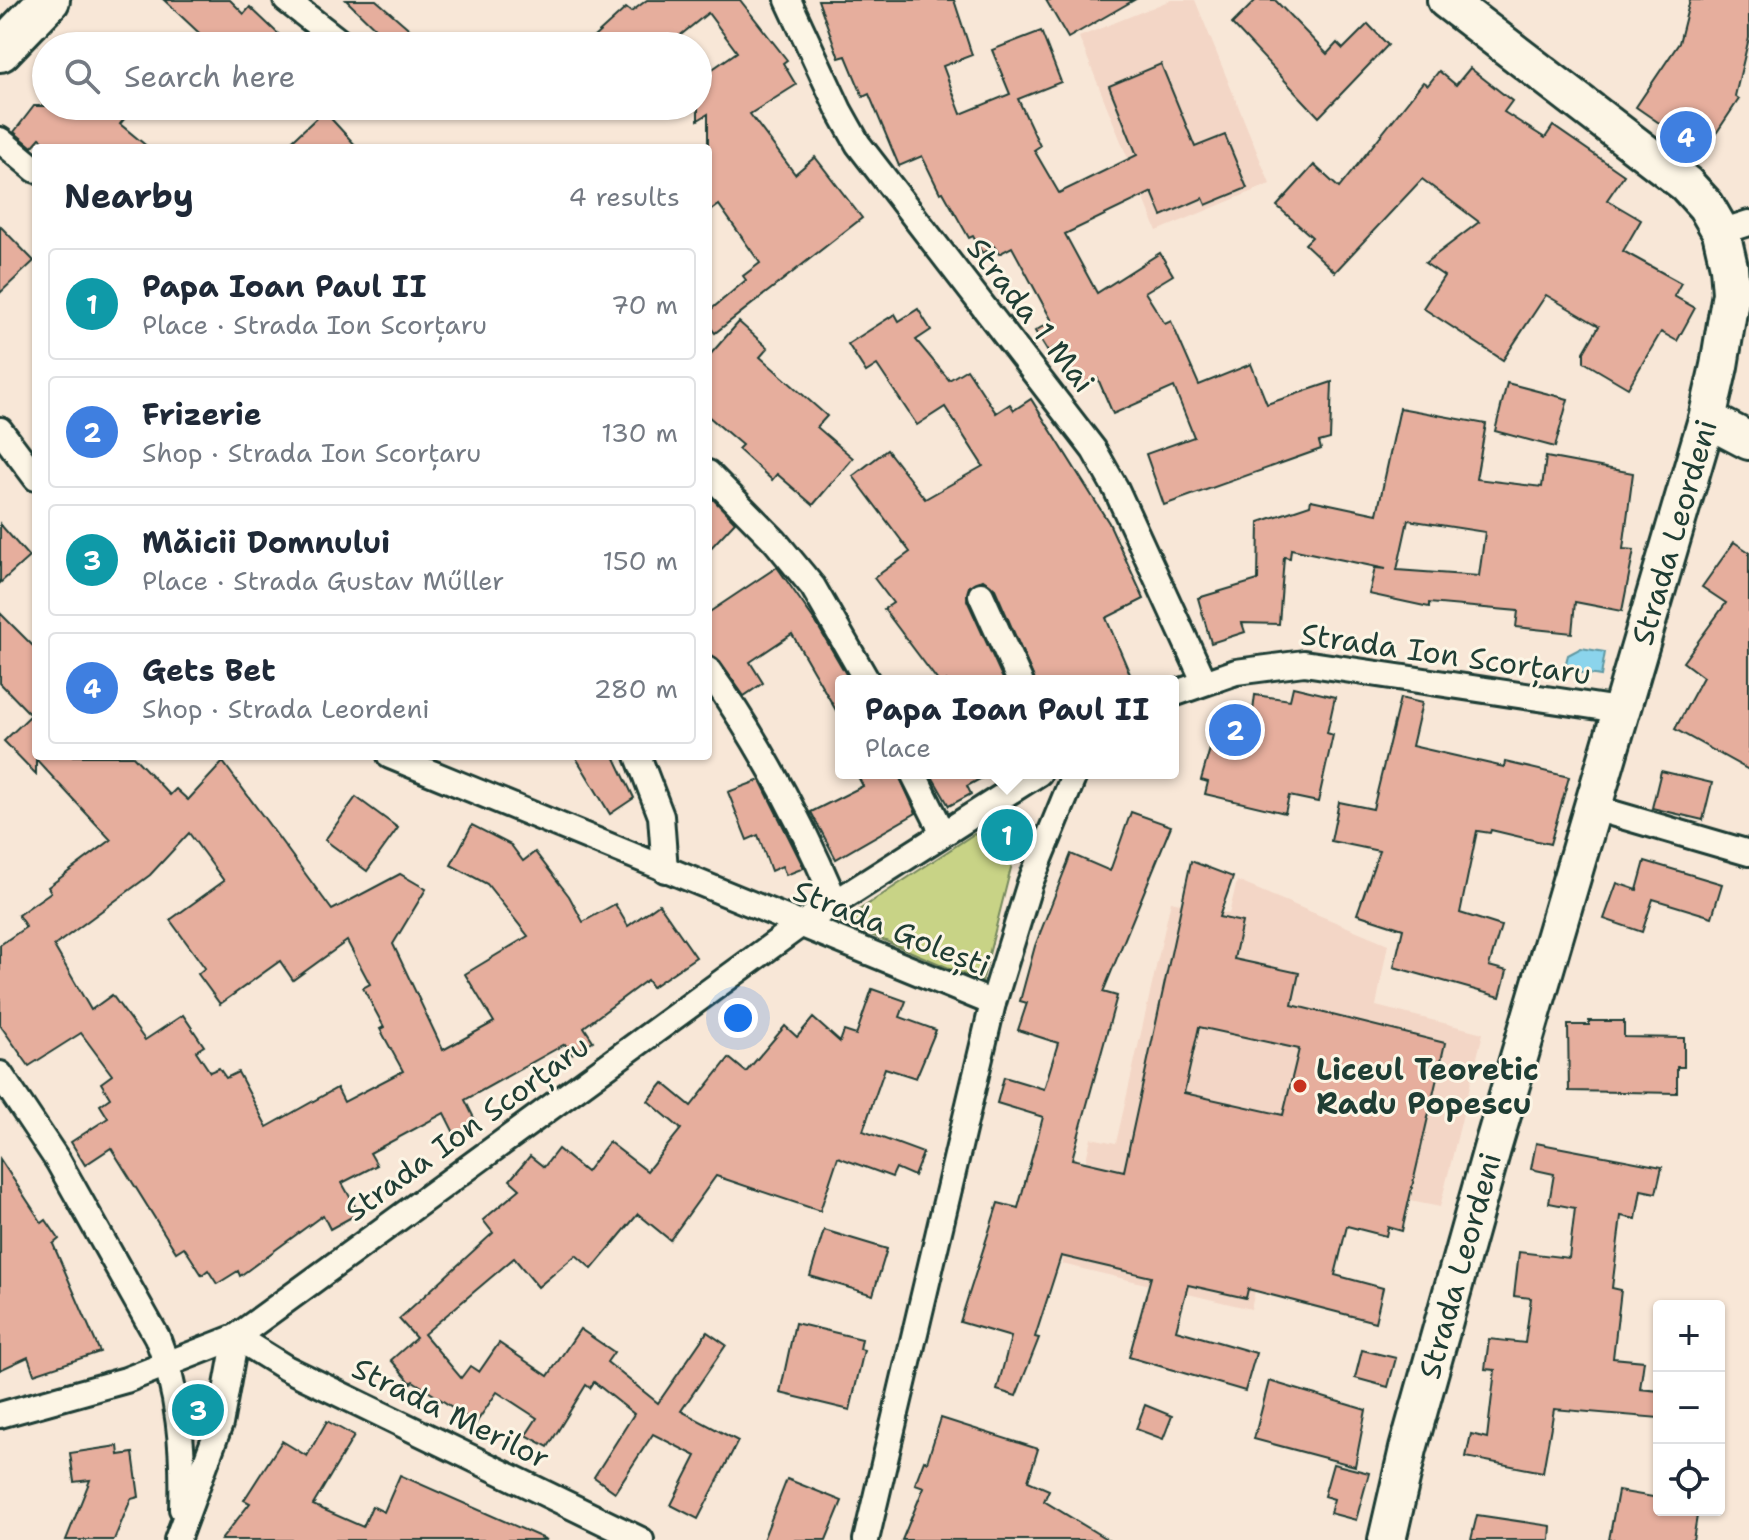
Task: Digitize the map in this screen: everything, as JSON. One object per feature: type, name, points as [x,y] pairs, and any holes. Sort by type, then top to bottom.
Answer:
[{"type":"main road","points":[[0,51],[49,0]]},
{"type":"main road","name":"Strada Leordeni","points":[[1387,1540],[1408,1449],[1591,807],[1707,419],[1731,293],[1735,227],[1706,206],[1686,184],[1446,0]]},
{"type":"main road","points":[[1707,419],[1749,441]]},
{"type":"street","points":[[286,0],[327,32]]},
{"type":"street","name":"Strada 1 Mai","points":[[788,0],[858,144],[1094,450],[1116,489],[1204,681]]},
{"type":"street","points":[[0,140],[32,167]]},
{"type":"street","points":[[0,430],[32,473]]},
{"type":"street","points":[[712,477],[775,541],[813,587],[864,675]]},
{"type":"street","points":[[981,595],[1017,675]]},
{"type":"street","name":"Strada Ion Scorțaru","points":[[1179,691],[1204,681],[1268,666],[1325,664],[1619,710]]},
{"type":"street","points":[[712,676],[770,763],[802,824],[835,901]]},
{"type":"street","name":"Strada Golești","points":[[400,760],[993,1003],[866,1540]]},
{"type":"street","points":[[640,760],[661,816],[665,870]]},
{"type":"street","points":[[916,779],[943,833]]},
{"type":"street","name":"Strada Ion Scorțaru","points":[[0,1415],[168,1365],[236,1337],[800,925],[1029,779]]},
{"type":"street","points":[[993,1003],[1030,883],[1073,779]]},
{"type":"street","points":[[1591,807],[1749,853]]},
{"type":"street","points":[[0,1074],[58,1161],[107,1244],[144,1309],[168,1365],[181,1446],[179,1536]]},
{"type":"street","points":[[179,1536],[220,1424],[236,1337]]},
{"type":"street","name":"Strada Merilor","points":[[236,1337],[286,1368],[641,1540]]},
{"type":"shaded area","points":[[1171,0],[1195,0],[1270,184],[1157,231],[1079,37]]},
{"type":"shaded area","name":"Liceul Teoretic Radu Popescu","points":[[1237,881],[1388,944],[1376,1006],[1483,1033],[1440,1207],[1281,1175],[1251,1309],[1062,1264],[1091,1138],[1116,1143],[1171,901],[1229,914]]},
{"type":"green space","points":[[974,834],[1014,856],[982,982],[841,922]]},
{"type":"water","points":[[1581,648],[1605,652],[1601,676],[1564,670],[1568,655]]},
{"type":"building","points":[[164,0],[230,0],[244,14],[250,7],[276,32],[198,32]]},
{"type":"building","points":[[346,0],[376,0],[413,32],[379,32]]},
{"type":"building","points":[[647,0],[740,0],[787,60],[783,63],[796,85],[750,114],[795,174],[815,157],[862,218],[715,333],[712,329],[712,309],[746,280],[743,276],[760,263],[719,205],[712,210],[712,144],[708,144],[708,120],[712,120],[712,69],[737,52],[708,13],[684,32],[599,32],[626,8],[631,12]]},
{"type":"building","points":[[818,0],[954,0],[972,55],[943,66],[961,114],[1010,94],[992,50],[1041,31],[1061,82],[1018,99],[1040,146],[1034,150],[1059,193],[1137,155],[1109,86],[1161,64],[1195,147],[1225,135],[1247,188],[1206,205],[1203,198],[1162,216],[1152,192],[1065,234],[1097,293],[1160,253],[1173,275],[1145,292],[1165,324],[1171,321],[1199,385],[1251,364],[1267,404],[1332,382],[1330,439],[1319,442],[1321,449],[1164,505],[1146,454],[1194,437],[1174,387],[1113,414],[1098,379],[1078,390],[1054,348],[1048,352],[1035,331],[1052,321],[1012,247],[999,254],[994,246],[982,253],[973,236],[969,238],[943,192],[940,193],[922,156],[899,166],[869,94],[863,97],[846,56],[839,58]]},
{"type":"building","points":[[1046,0],[1134,0],[1068,38]]},
{"type":"building","points":[[1256,0],[1275,0],[1327,54],[1337,43],[1343,49],[1368,24],[1388,45],[1319,117],[1232,24]]},
{"type":"building","points":[[1690,0],[1749,0],[1749,38],[1735,96],[1739,99],[1703,153],[1636,107],[1679,43]]},
{"type":"building","points":[[1470,68],[1512,101],[1504,112],[1545,138],[1553,126],[1624,175],[1607,200],[1641,220],[1623,251],[1681,283],[1674,296],[1695,308],[1677,341],[1661,332],[1628,388],[1584,362],[1584,352],[1599,326],[1546,295],[1503,360],[1423,308],[1444,276],[1425,263],[1479,222],[1422,179],[1335,272],[1305,244],[1312,237],[1277,206],[1314,165],[1339,188],[1423,82],[1428,85],[1439,71],[1456,85]]},
{"type":"building","points":[[32,109],[32,120],[123,120],[120,124],[144,144],[47,144],[40,138],[32,147],[14,132]]},
{"type":"building","points":[[314,120],[332,120],[354,144],[288,144]]},
{"type":"building","points":[[0,226],[32,259],[32,263],[0,293]]},
{"type":"building","points":[[918,309],[931,330],[916,340],[949,380],[967,369],[996,413],[1010,404],[1014,410],[1031,399],[1109,523],[1144,599],[1106,618],[1130,675],[1032,675],[995,589],[983,580],[969,586],[967,600],[1001,675],[934,675],[884,609],[893,603],[874,578],[910,552],[853,476],[887,450],[925,499],[983,466],[945,407],[917,425],[877,365],[866,372],[848,344],[895,314],[899,321]]},
{"type":"building","points":[[739,322],[768,348],[760,357],[827,416],[817,427],[853,458],[813,505],[777,474],[772,480],[738,449],[742,445],[712,419],[712,352]]},
{"type":"building","points":[[1507,383],[1568,399],[1555,447],[1495,431]]},
{"type":"building","points":[[1400,408],[1486,424],[1476,479],[1542,487],[1546,457],[1633,473],[1623,549],[1634,550],[1622,611],[1575,602],[1572,633],[1516,627],[1518,611],[1429,603],[1429,607],[1369,594],[1375,568],[1386,569],[1291,549],[1290,558],[1284,557],[1279,624],[1242,623],[1245,632],[1211,643],[1198,598],[1258,580],[1259,522],[1310,505],[1311,500],[1377,514]],"holes":[[[1408,520],[1485,532],[1479,576],[1397,570]]]},
{"type":"building","points":[[712,498],[735,522],[712,547]]},
{"type":"building","points":[[0,524],[29,557],[0,583]]},
{"type":"building","points":[[1734,542],[1749,552],[1749,770],[1675,729],[1703,677],[1683,662],[1726,603],[1702,587]]},
{"type":"building","points":[[777,567],[815,621],[846,675],[835,675],[835,709],[792,634],[750,662],[763,683],[744,696],[720,662],[712,657],[712,610]]},
{"type":"building","points":[[0,613],[32,645],[32,760],[36,760],[36,774],[4,741],[31,715],[0,683]]},
{"type":"building","points":[[1293,687],[1335,697],[1327,733],[1333,735],[1318,802],[1289,796],[1285,813],[1205,794],[1208,782],[1201,780],[1214,735],[1221,737],[1226,720],[1251,727],[1255,695],[1290,700]]},
{"type":"building","points":[[1400,698],[1422,703],[1412,746],[1504,767],[1505,762],[1569,777],[1550,844],[1491,830],[1490,833],[1477,831],[1460,913],[1501,926],[1489,966],[1507,971],[1500,997],[1394,967],[1403,929],[1357,914],[1379,851],[1331,841],[1339,802],[1373,809]]},
{"type":"building","points":[[37,760],[137,760],[170,795],[176,789],[188,800],[223,762],[332,910],[400,874],[426,889],[393,944],[443,1050],[494,1022],[465,974],[528,936],[487,884],[451,865],[472,825],[511,845],[523,861],[535,852],[569,896],[583,922],[615,904],[628,926],[659,904],[696,957],[652,987],[647,980],[584,1027],[593,1041],[572,1054],[565,1044],[465,1100],[478,1126],[456,1137],[444,1113],[370,1153],[377,1165],[342,1183],[359,1213],[330,1229],[323,1215],[240,1276],[238,1271],[217,1284],[208,1270],[202,1275],[184,1247],[176,1252],[111,1148],[85,1165],[71,1142],[108,1118],[100,1105],[110,1098],[101,1083],[112,1075],[81,1033],[29,1066],[0,1025],[0,945],[26,927],[18,915],[51,892],[48,887],[111,840]],"holes":[[[189,833],[224,881],[170,920],[205,968],[198,974],[220,1004],[280,961],[293,980],[347,941],[370,984],[363,988],[384,1027],[380,1029],[403,1071],[344,1102],[337,1088],[267,1127],[238,1072],[226,1078],[219,1068],[210,1072],[196,1051],[204,1046],[183,1015],[145,1040],[112,995],[91,1010],[54,946],[150,875]]]},
{"type":"building","points":[[577,760],[616,760],[634,798],[610,814]]},
{"type":"building","points":[[1661,771],[1712,783],[1703,820],[1652,808]]},
{"type":"building","points":[[859,779],[901,779],[916,813],[836,859],[811,812],[863,786]]},
{"type":"building","points":[[933,779],[980,779],[967,786],[971,794],[949,806]]},
{"type":"building","points":[[760,780],[804,868],[786,875],[782,866],[771,871],[758,835],[747,840],[728,792]]},
{"type":"building","points":[[356,797],[398,828],[367,871],[325,840]]},
{"type":"building","points":[[1131,812],[1171,826],[1103,992],[1117,996],[1072,1159],[1124,1171],[1191,861],[1233,877],[1219,917],[1242,922],[1234,959],[1299,973],[1292,1005],[1445,1043],[1402,1231],[1388,1227],[1386,1236],[1347,1226],[1335,1275],[1383,1288],[1375,1322],[1248,1289],[1246,1298],[1188,1285],[1176,1330],[1256,1353],[1245,1391],[1129,1357],[1151,1277],[1061,1256],[1035,1337],[1039,1338],[1016,1396],[997,1390],[1011,1337],[960,1322],[998,1203],[1018,1208],[1043,1117],[997,1103],[1004,1077],[1044,1089],[1058,1043],[1018,1030],[1027,1003],[1020,1001],[1035,946],[1071,854],[1110,871]],"holes":[[[1199,1027],[1299,1049],[1283,1115],[1184,1093]]]},
{"type":"building","points":[[1645,861],[1722,884],[1712,917],[1653,899],[1642,932],[1604,919],[1617,883],[1637,890]]},
{"type":"building","points":[[872,989],[906,1001],[900,1017],[936,1030],[916,1078],[885,1068],[863,1131],[923,1153],[914,1176],[896,1168],[892,1177],[838,1157],[820,1211],[716,1176],[670,1240],[638,1214],[592,1269],[576,1255],[538,1287],[514,1258],[424,1334],[461,1378],[470,1366],[479,1372],[499,1343],[548,1376],[580,1329],[614,1352],[607,1362],[658,1403],[707,1332],[726,1345],[681,1411],[738,1441],[698,1519],[671,1505],[696,1456],[653,1434],[615,1492],[594,1477],[634,1414],[594,1382],[590,1388],[586,1385],[548,1447],[526,1435],[537,1418],[497,1392],[476,1423],[413,1381],[411,1383],[391,1360],[416,1338],[399,1319],[493,1233],[483,1220],[520,1189],[510,1180],[530,1156],[544,1167],[558,1149],[586,1172],[609,1142],[647,1171],[681,1129],[648,1101],[663,1083],[691,1106],[729,1058],[746,1072],[785,1026],[797,1037],[813,1018],[840,1042],[844,1031],[856,1035]]},
{"type":"building","points":[[1589,1021],[1624,1021],[1624,1037],[1684,1038],[1684,1067],[1677,1067],[1677,1093],[1569,1091],[1568,1025],[1589,1025]]},
{"type":"building","points":[[1536,1143],[1662,1167],[1656,1193],[1641,1190],[1636,1219],[1621,1216],[1612,1288],[1621,1290],[1613,1358],[1644,1361],[1640,1389],[1653,1390],[1653,1417],[1554,1409],[1543,1472],[1466,1457],[1471,1434],[1487,1438],[1495,1370],[1485,1369],[1489,1339],[1525,1343],[1531,1298],[1514,1296],[1519,1252],[1569,1258],[1575,1208],[1549,1203],[1554,1174],[1531,1169]]},
{"type":"building","points":[[0,1159],[42,1223],[46,1220],[59,1239],[53,1244],[100,1352],[34,1374],[28,1357],[0,1370]]},
{"type":"building","points":[[824,1230],[887,1249],[873,1295],[810,1276]]},
{"type":"building","points":[[795,1323],[862,1339],[860,1349],[864,1350],[850,1410],[780,1393]]},
{"type":"building","points":[[1362,1350],[1396,1358],[1388,1387],[1355,1378]]},
{"type":"building","points":[[1269,1381],[1366,1410],[1355,1466],[1254,1439]]},
{"type":"building","points":[[1145,1405],[1172,1416],[1163,1439],[1136,1429]]},
{"type":"building","points":[[941,1418],[1038,1449],[1028,1481],[1049,1490],[1044,1501],[1108,1540],[902,1540],[924,1487],[915,1484],[924,1460],[927,1462]]},
{"type":"building","points":[[327,1421],[354,1436],[313,1505],[363,1527],[372,1506],[384,1512],[400,1475],[547,1540],[221,1540],[250,1503],[244,1500],[282,1441],[307,1456]]},
{"type":"building","points":[[118,1446],[119,1455],[133,1453],[139,1497],[131,1499],[114,1540],[66,1540],[90,1480],[74,1482],[70,1453]]},
{"type":"building","points":[[1333,1464],[1369,1473],[1356,1520],[1330,1513],[1334,1499],[1324,1496]]},
{"type":"building","points":[[787,1479],[842,1501],[826,1540],[763,1540]]},
{"type":"building","points":[[1618,1491],[1653,1497],[1653,1516],[1697,1516],[1693,1540],[1609,1540]]},
{"type":"building","points":[[1477,1515],[1551,1526],[1550,1540],[1471,1540]]},
{"type":"place","name":"Gets Bet","points":[[1686,137]]},
{"type":"place","name":"Frizerie","points":[[1235,730]]},
{"type":"place","name":"Papa Ioan Paul II","points":[[1007,835]]},
{"type":"place","name":"Liceul Teoretic Radu Popescu","points":[[1300,1086]]},
{"type":"place","name":"Măicii Domnului","points":[[198,1410]]}]
